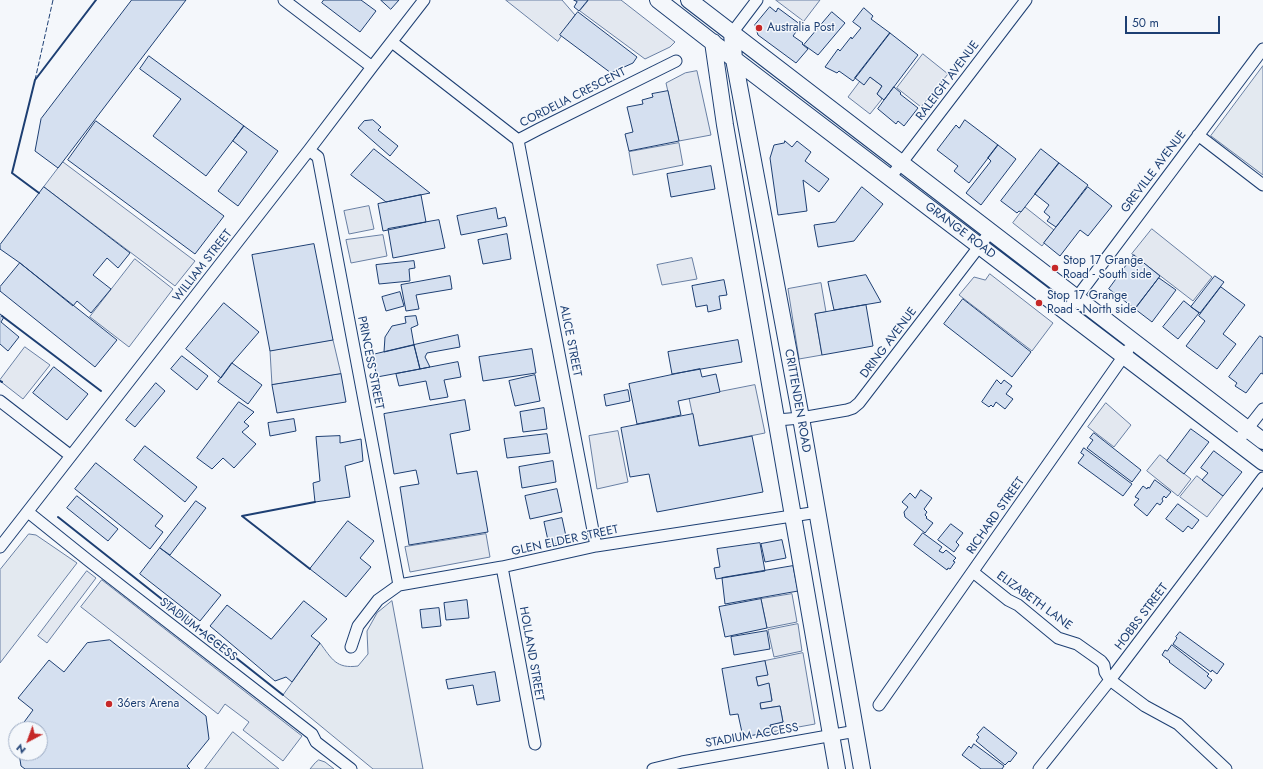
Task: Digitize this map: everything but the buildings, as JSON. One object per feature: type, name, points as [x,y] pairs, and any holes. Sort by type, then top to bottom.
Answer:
[{"type":"main road","name":"GRANGE ROAD","points":[[658,0],[1263,462]]},
{"type":"main road","name":"GRANGE ROAD","points":[[689,0],[1263,440]]},
{"type":"main road","points":[[713,42],[732,33]]},
{"type":"main road","name":"CRITTENDEN ROAD","points":[[732,33],[734,59],[741,100],[801,418],[862,769]]},
{"type":"main road","name":"CRITTENDEN ROAD","points":[[713,42],[837,769]]},
{"type":"main road","points":[[741,100],[751,88],[772,88]]},
{"type":"street","points":[[284,0],[372,67]]},
{"type":"street","name":"WILLIAM STREET","points":[[0,547],[310,150],[424,0]]},
{"type":"street","points":[[732,33],[757,0]]},
{"type":"street","name":"RALEIGH AVENUE","points":[[890,178],[1026,0]]},
{"type":"street","name":"CORDELIA CRESCENT","points":[[392,42],[518,140],[676,61]]},
{"type":"street","name":"GREVILLE AVENUE","points":[[1066,312],[1263,49]]},
{"type":"street","points":[[1198,135],[1263,185]]},
{"type":"street","name":"ALICE STREET","points":[[518,140],[596,546]]},
{"type":"street","name":"PRINCESS STREET","points":[[310,150],[318,157],[399,585]]},
{"type":"street","name":"DRING AVENUE","points":[[777,420],[801,418],[847,410],[853,408],[859,403],[991,231]]},
{"type":"street","name":"RICHARD STREET","points":[[880,705],[1135,342]]},
{"type":"street","points":[[0,401],[71,456]]},
{"type":"street","points":[[1237,442],[1263,409]]},
{"type":"street","name":"HOBBS STREET","points":[[1039,769],[1110,680],[1263,478]]},
{"type":"street","name":"STADIUM ACCESS","points":[[28,512],[312,734],[316,742],[350,769]]},
{"type":"street","name":"GLEN ELDER STREET","points":[[351,647],[358,626],[378,600],[399,585],[502,567],[596,546],[818,512]]},
{"type":"street","name":"HOLLAND STREET","points":[[502,567],[534,744]]},
{"type":"street","name":"ELIZABETH LANE","points":[[973,572],[1008,600],[1018,605],[1058,638],[1077,644],[1101,661],[1110,680],[1144,706],[1178,724],[1226,769]]},
{"type":"street","name":"STADIUM ACCESS","points":[[653,769],[689,761],[856,731]]},
{"type":"shaded area","points":[[506,0],[562,0],[575,15],[558,41]]},
{"type":"shaded area","points":[[589,0],[621,0],[675,42],[670,47],[645,59],[580,11]]},
{"type":"shaded area","points":[[776,0],[820,0],[804,21]]},
{"type":"shaded area","points":[[923,54],[948,74],[921,107],[897,88]]},
{"type":"shaded area","points":[[1263,66],[1263,175],[1211,136]]},
{"type":"shaded area","points":[[697,71],[711,135],[679,141],[666,83],[685,73]]},
{"type":"shaded area","points":[[870,77],[882,86],[877,94],[882,99],[870,114],[848,97],[860,81]]},
{"type":"shaded area","points":[[679,143],[683,165],[633,175],[629,152]]},
{"type":"shaded area","points":[[63,162],[195,261],[175,286],[44,187]]},
{"type":"shaded area","points":[[369,206],[374,229],[349,234],[344,211]]},
{"type":"shaded area","points":[[1025,207],[1054,230],[1042,246],[1013,223]]},
{"type":"shaded area","points":[[1152,229],[1212,277],[1193,301],[1132,254]]},
{"type":"shaded area","points":[[383,235],[387,256],[351,263],[346,240]]},
{"type":"shaded area","points":[[692,258],[697,279],[662,285],[657,265]]},
{"type":"shaded area","points":[[135,259],[173,289],[129,347],[90,317]]},
{"type":"shaded area","points":[[990,274],[1053,323],[1032,351],[959,295],[974,277],[985,280]]},
{"type":"shaded area","points":[[821,283],[826,312],[815,314],[822,355],[799,359],[788,289]]},
{"type":"shaded area","points":[[333,340],[341,374],[272,385],[270,351]]},
{"type":"shaded area","points":[[25,347],[50,365],[23,399],[0,380]]},
{"type":"shaded area","points":[[755,385],[765,433],[699,446],[689,398]]},
{"type":"shaded area","points":[[1106,403],[1131,425],[1114,447],[1088,427]]},
{"type":"shaded area","points":[[618,431],[628,482],[597,489],[589,436]]},
{"type":"shaded area","points":[[1160,455],[1191,479],[1178,496],[1147,471]]},
{"type":"shaded area","points":[[1197,476],[1223,496],[1207,517],[1180,497]]},
{"type":"shaded area","points":[[29,534],[36,535],[77,563],[0,663],[0,570]]},
{"type":"shaded area","points":[[486,534],[490,557],[410,572],[405,547]]},
{"type":"shaded area","points":[[87,571],[96,578],[47,643],[38,636]]},
{"type":"shaded area","points":[[102,580],[302,736],[283,761],[243,730],[249,722],[225,704],[218,714],[81,607]]},
{"type":"shaded area","points":[[792,594],[797,622],[767,628],[761,599]]},
{"type":"shaded area","points":[[392,601],[423,769],[373,769],[283,695],[320,643],[335,662],[344,666],[358,666],[368,654],[367,631],[377,613]]},
{"type":"shaded area","points":[[798,624],[802,651],[774,657],[768,630]]},
{"type":"shaded area","points":[[803,653],[815,724],[771,732],[770,725],[783,722],[780,706],[761,709],[760,703],[772,700],[769,684],[758,686],[756,677],[767,674],[765,661]]},
{"type":"shaded area","points":[[233,732],[279,769],[205,769]]},
{"type":"shaded area","points":[[319,760],[325,762],[334,769],[310,769]]},
{"type":"fence","points":[[35,80],[53,0]]},
{"type":"wall","points":[[39,193],[12,173],[35,80],[96,0]]},
{"type":"wall","points":[[2,316],[101,391]]},
{"type":"wall","points":[[310,569],[242,516],[315,502]]},
{"type":"wall","points":[[58,517],[283,695]]},
{"type":"place","name":"Australia Post","points":[[759,28]]},
{"type":"place","name":"Stop 17 Grange Road - South side","points":[[1055,268]]},
{"type":"place","name":"Stop 17 Grange Road - North side","points":[[1039,303]]},
{"type":"place","name":"36ers Arena","points":[[109,704]]}]
